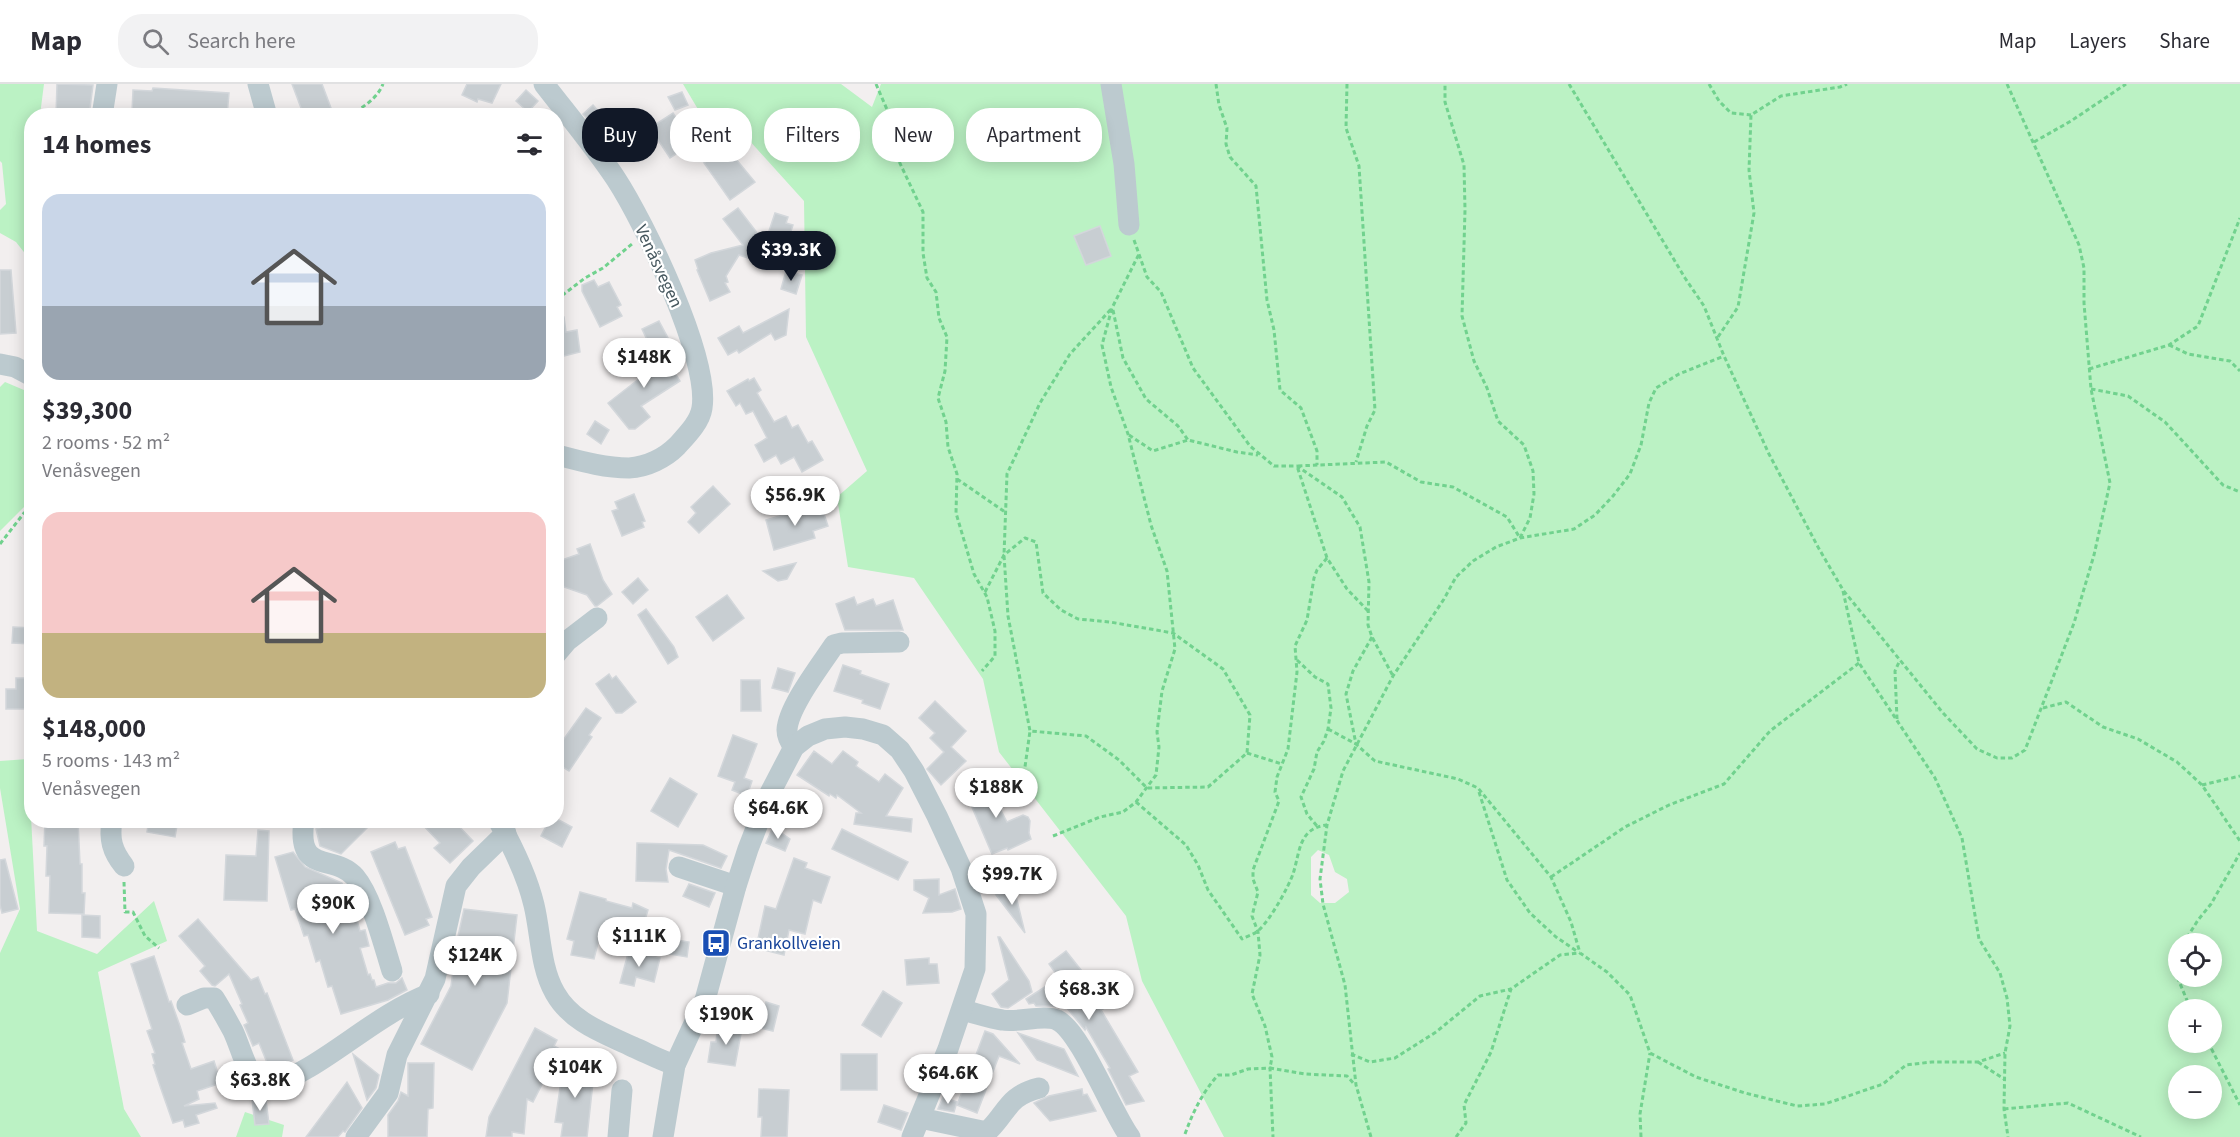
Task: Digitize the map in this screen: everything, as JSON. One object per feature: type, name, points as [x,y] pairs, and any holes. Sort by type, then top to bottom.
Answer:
[{"type":"street","points":[[103,108],[107,84]]},
{"type":"street","points":[[258,84],[265,108]]},
{"type":"street","name":"Venåsvegen","points":[[544,84],[562,108]]},
{"type":"street","points":[[1111,84],[1124,164],[1129,225]]},
{"type":"street","name":"Venåsvegen","points":[[564,110],[617,180],[646,235],[693,345],[702,388],[702,409],[686,437],[673,450],[644,466],[629,468],[600,466],[564,458]]},
{"type":"street","points":[[0,364],[24,372]]},
{"type":"street","points":[[564,645],[597,618]]},
{"type":"street","points":[[794,747],[788,738],[789,720],[798,700],[834,645],[899,642]]},
{"type":"street","points":[[663,1137],[675,1065],[705,1000],[736,886],[769,795],[794,747],[808,736],[825,729],[844,727],[863,729],[883,735],[900,750],[915,771],[961,868],[976,914],[975,969],[962,1010],[916,1127],[987,1132],[1017,1097],[1039,1088]]},
{"type":"street","points":[[111,828],[112,846],[124,866]]},
{"type":"street","points":[[304,828],[307,852],[316,861],[339,868],[354,876],[366,897],[392,971]]},
{"type":"street","points":[[357,1137],[388,1093],[398,1055],[429,994],[441,958],[456,886],[501,828]]},
{"type":"street","points":[[502,828],[528,883],[544,963],[555,993],[570,1012],[588,1026],[657,1059],[675,1065]]},
{"type":"street","points":[[679,867],[736,886]]},
{"type":"street","points":[[187,1005],[204,998],[214,998],[233,1031],[248,1067],[258,1083],[265,1088],[287,1080],[360,1033],[429,994]]},
{"type":"street","points":[[962,1010],[1002,1020],[1049,1018],[1059,1020],[1083,1050],[1110,1104],[1130,1137]]},
{"type":"street","points":[[618,1137],[622,1090]]},
{"type":"path","points":[[362,108],[378,95],[383,84]]},
{"type":"path","points":[[876,84],[895,128],[897,157],[923,212],[923,253],[927,278],[936,292],[939,318],[947,337],[945,371],[938,398],[946,422],[948,447],[957,474],[956,513],[974,574],[985,592],[995,631],[995,656],[982,671]]},
{"type":"path","points":[[1216,84],[1219,105],[1227,128],[1226,144],[1230,157],[1256,186],[1266,292],[1274,330],[1280,390],[1301,408],[1317,452],[1317,465]]},
{"type":"path","points":[[1347,84],[1346,128],[1359,166],[1375,410],[1366,426],[1356,462]]},
{"type":"path","points":[[1445,84],[1445,102],[1464,165],[1462,316],[1474,361],[1498,421],[1524,445],[1533,471],[1534,494],[1530,518],[1520,538]]},
{"type":"path","points":[[1569,84],[1704,306],[1769,454],[1843,590],[1943,713],[1977,749],[1997,758],[2012,758],[2025,750],[2074,623],[2094,555],[2110,483],[2091,389],[2084,303],[2085,268],[2079,245],[2007,84]]},
{"type":"path","points":[[1709,84],[1719,101],[1731,113],[1751,116],[1781,96],[1847,84]]},
{"type":"path","points":[[2034,142],[2072,121],[2126,84]]},
{"type":"path","points":[[1718,337],[1738,307],[1754,213],[1749,170],[1751,116]]},
{"type":"path","points":[[2089,369],[2169,345],[2198,326],[2240,218]]},
{"type":"path","points":[[1129,225],[1148,277],[1161,292],[1193,368],[1250,446],[1274,466],[1386,462],[1421,482],[1453,488],[1507,517],[1520,538]]},
{"type":"path","points":[[564,294],[646,235]]},
{"type":"path","points":[[1053,836],[1100,817],[1123,813],[1136,802],[1156,775],[1157,732],[1162,692],[1175,649],[1167,571],[1151,525],[1128,434],[1111,387],[1102,345],[1112,308],[1139,254]]},
{"type":"path","points":[[1112,308],[1123,358],[1146,399],[1178,426],[1188,440]]},
{"type":"path","points":[[1024,774],[1030,731],[1008,616],[1004,555],[1007,474],[1040,403],[1070,354],[1112,308]]},
{"type":"path","points":[[2169,345],[2188,354],[2230,361],[2240,371]]},
{"type":"path","points":[[1371,1137],[1356,1085],[1345,985],[1323,904],[1320,879],[1327,825],[1343,771],[1393,676],[1456,577],[1480,556],[1496,547],[1520,538],[1574,529],[1595,515],[1630,474],[1641,445],[1648,402],[1656,388],[1678,374],[1724,356]]},
{"type":"path","points":[[2091,389],[2128,396],[2165,422],[2223,485],[2240,492]]},
{"type":"path","points":[[1128,434],[1154,451],[1188,440],[1237,452],[1261,455]]},
{"type":"path","points":[[1297,466],[1327,558],[1347,588],[1368,611]]},
{"type":"path","points":[[1297,466],[1342,497],[1360,527],[1369,582],[1368,625],[1393,676]]},
{"type":"path","points":[[957,479],[1005,512]]},
{"type":"path","points":[[0,544],[24,513]]},
{"type":"path","points":[[985,592],[1004,555],[1025,538],[1036,542],[1043,593],[1061,610],[1078,620],[1110,622],[1173,633],[1223,669],[1250,715],[1247,753],[1208,787],[1147,788],[1119,760],[1086,736],[1030,731]]},
{"type":"path","points":[[1273,1137],[1270,1068],[1272,1057],[1265,1026],[1252,994],[1260,955],[1258,932],[1252,916],[1258,892],[1253,879],[1253,870],[1279,801],[1275,792],[1277,777],[1288,749],[1296,679],[1295,646],[1307,620],[1314,578],[1317,570],[1327,558]]},
{"type":"path","points":[[1843,590],[1859,663],[1935,778],[1962,838],[1979,939],[2000,973],[2007,998],[2010,1026],[2005,1053],[2004,1108],[2008,1137]]},
{"type":"path","points":[[1356,744],[1346,694],[1353,671],[1372,637]]},
{"type":"path","points":[[1296,660],[1315,677],[1328,684],[1331,708],[1328,729],[1317,752],[1314,770],[1301,797],[1307,814],[1317,826]]},
{"type":"path","points":[[1898,720],[1895,671],[1900,660]]},
{"type":"path","points":[[1551,877],[1625,827],[1669,805],[1724,783],[1770,731],[1859,663]]},
{"type":"path","points":[[2043,708],[2066,702],[2103,727],[2138,739],[2177,762],[2202,785],[2240,841]]},
{"type":"path","points":[[1328,729],[1356,744],[1375,761],[1458,779],[1478,788],[1551,877],[1571,922],[1580,953]]},
{"type":"path","points":[[1247,753],[1282,764]]},
{"type":"path","points":[[2202,785],[2240,776]]},
{"type":"path","points":[[1478,788],[1507,880],[1530,913],[1556,937],[1607,972],[1630,995],[1650,1053],[1640,1114],[1641,1137]]},
{"type":"path","points":[[1136,802],[1186,845],[1198,865],[1208,890],[1242,939],[1258,932],[1293,876],[1298,848],[1309,832],[1317,826],[1327,825]]},
{"type":"path","points":[[2190,933],[2211,904],[2240,853]]},
{"type":"path","points":[[124,894],[125,912],[133,912],[145,936],[159,948]]},
{"type":"path","points":[[1351,1054],[1370,1062],[1395,1058],[1436,1032],[1480,996],[1510,989],[1560,955],[1580,953]]},
{"type":"path","points":[[1456,1137],[1466,1123],[1464,1105],[1491,1052],[1510,989]]},
{"type":"path","points":[[1650,1053],[1696,1077],[1745,1093],[1797,1106],[1825,1104],[1882,1084],[1906,1065],[1932,1062],[1978,1062],[2005,1053]]},
{"type":"path","points":[[2214,1053],[2240,1105]]},
{"type":"path","points":[[1978,1062],[2005,1079]]},
{"type":"path","points":[[1185,1134],[1195,1108],[1218,1075],[1231,1075],[1248,1069],[1270,1068],[1305,1074],[1347,1076],[1356,1085]]},
{"type":"path","points":[[2004,1108],[2067,1103],[2141,1137]]},
{"type":"green space","points":[[0,84],[44,84],[41,108],[24,108],[24,252],[16,242],[0,233],[0,210],[6,204],[0,161]]},
{"type":"green space","points":[[683,84],[841,84],[872,107],[881,84],[2240,84],[2240,1137],[1224,1137],[1142,981],[1126,916],[999,752],[983,679],[914,578],[848,567],[837,497],[867,471],[806,337],[804,201],[769,162],[860,162],[860,108],[764,108],[764,157],[752,143],[752,108],[697,108]],"holes":[[[1318,850],[1329,855],[1335,872],[1347,879],[1349,892],[1335,903],[1320,903],[1311,895],[1311,857]]]},
{"type":"green space","points":[[5,382],[24,390],[24,507],[0,531],[0,387]]},
{"type":"green space","points":[[24,759],[24,828],[32,828],[37,931],[97,954],[154,901],[167,941],[98,972],[124,1109],[141,1137],[0,1137],[0,953],[20,909],[0,788],[0,761]]},
{"type":"green space","points":[[245,1112],[284,1125],[282,1137],[236,1137]]},
{"type":"building","points":[[57,84],[93,85],[90,108],[56,108]]},
{"type":"building","points":[[292,84],[322,84],[331,108],[301,108]]},
{"type":"building","points":[[467,84],[501,84],[492,103],[478,99],[477,102],[462,95]]},
{"type":"building","points":[[153,88],[229,93],[228,108],[132,108],[133,90],[152,91]]},
{"type":"building","points":[[526,90],[538,101],[532,108],[524,108],[516,101]]},
{"type":"building","points":[[682,92],[688,105],[674,108],[668,97]]},
{"type":"building","points":[[670,115],[670,158],[658,140],[658,123]]},
{"type":"building","points":[[738,162],[755,182],[730,200],[704,163]]},
{"type":"building","points":[[738,208],[765,243],[775,213],[788,217],[786,223],[793,225],[779,268],[739,255],[726,276],[728,282],[725,283],[730,292],[710,301],[695,260],[711,253],[743,245],[723,219]]},
{"type":"building","points":[[1100,226],[1111,256],[1086,265],[1074,236]]},
{"type":"building","points":[[0,270],[11,270],[16,333],[0,334]]},
{"type":"building","points":[[786,271],[802,275],[796,294],[781,289]]},
{"type":"building","points":[[594,280],[598,287],[609,282],[621,305],[617,307],[622,316],[600,327],[582,291],[582,285]]},
{"type":"building","points":[[789,309],[786,335],[775,340],[771,333],[739,353],[737,350],[728,355],[718,338],[739,326],[743,333]]},
{"type":"building","points":[[564,317],[566,332],[577,330],[580,352],[564,356]]},
{"type":"building","points":[[659,321],[668,338],[650,346],[642,329]]},
{"type":"building","points":[[659,348],[680,381],[641,406],[650,417],[635,429],[629,429],[608,403],[644,375],[636,362]]},
{"type":"building","points":[[754,378],[761,390],[757,393],[774,422],[786,416],[792,428],[798,425],[808,443],[812,441],[823,460],[802,472],[794,457],[781,464],[776,455],[764,462],[755,445],[767,438],[753,411],[746,414],[740,403],[736,406],[727,391]]},
{"type":"building","points":[[595,421],[609,430],[601,444],[587,434]]},
{"type":"building","points":[[713,486],[730,504],[699,533],[688,522],[696,513],[691,507]]},
{"type":"building","points":[[634,494],[645,521],[642,522],[644,527],[622,536],[612,511],[618,509],[615,502]]},
{"type":"building","points":[[806,508],[807,513],[822,508],[828,526],[813,531],[815,538],[774,550],[766,520]]},
{"type":"building","points":[[590,544],[603,580],[612,594],[597,606],[587,595],[564,587],[564,559],[579,554],[577,549]]},
{"type":"building","points":[[796,563],[787,579],[778,581],[763,571]]},
{"type":"building","points":[[638,578],[648,590],[633,604],[622,592]]},
{"type":"building","points":[[727,595],[744,618],[713,641],[696,617]]},
{"type":"building","points":[[854,597],[857,605],[873,599],[876,606],[893,600],[903,630],[845,630],[836,604]]},
{"type":"building","points":[[646,609],[674,647],[678,657],[668,664],[638,615]]},
{"type":"building","points":[[13,627],[24,628],[24,644],[12,643]]},
{"type":"building","points":[[843,665],[861,671],[860,674],[889,684],[880,709],[862,703],[863,700],[834,691]]},
{"type":"building","points":[[778,668],[795,673],[788,692],[772,688]]},
{"type":"building","points":[[609,674],[612,679],[616,676],[636,702],[622,713],[616,713],[596,684]]},
{"type":"building","points":[[16,678],[24,678],[24,709],[6,709],[6,689],[16,689]]},
{"type":"building","points":[[741,680],[760,680],[761,711],[741,711]]},
{"type":"building","points":[[935,701],[966,731],[951,747],[966,761],[941,785],[927,769],[944,752],[930,738],[935,733],[919,718]]},
{"type":"building","points":[[586,708],[601,718],[589,735],[592,737],[569,771],[564,768],[564,739]]},
{"type":"building","points":[[733,735],[757,744],[744,778],[752,781],[747,796],[732,790],[735,782],[718,776]]},
{"type":"building","points":[[814,751],[832,764],[843,751],[858,762],[856,766],[879,782],[885,774],[903,788],[886,816],[912,819],[911,832],[854,824],[856,813],[861,813],[837,795],[836,798],[830,794],[829,796],[797,775]]},
{"type":"building","points":[[983,776],[1007,822],[1023,815],[1028,817],[1031,839],[1008,850],[1007,848],[992,854],[963,786]]},
{"type":"building","points":[[670,778],[697,794],[678,827],[651,811]]},
{"type":"building","points":[[564,823],[572,827],[562,847],[541,836],[545,828],[564,828]]},
{"type":"building","points":[[773,827],[790,839],[785,851],[766,843]]},
{"type":"building","points":[[45,828],[78,828],[82,893],[85,893],[84,914],[49,913],[50,876],[46,876],[47,846],[44,846]]},
{"type":"building","points":[[148,828],[177,828],[175,837],[147,832]]},
{"type":"building","points":[[367,828],[341,854],[320,846],[316,829]]},
{"type":"building","points":[[426,828],[461,828],[473,841],[450,863],[434,848],[440,843]]},
{"type":"building","points":[[842,829],[908,862],[898,880],[832,849]]},
{"type":"building","points":[[258,830],[269,831],[267,901],[224,900],[226,855],[256,856]]},
{"type":"building","points":[[395,842],[398,849],[405,847],[432,917],[426,919],[429,925],[405,935],[371,852]]},
{"type":"building","points":[[637,843],[703,845],[727,856],[721,868],[669,850],[666,869],[668,882],[636,881]]},
{"type":"building","points":[[293,852],[305,867],[342,883],[348,907],[353,905],[360,931],[365,930],[369,946],[360,948],[368,975],[370,974],[374,980],[376,987],[396,983],[402,978],[407,990],[388,1000],[341,1014],[332,986],[328,987],[320,960],[316,962],[308,935],[304,936],[295,909],[291,910],[275,857]]},
{"type":"building","points":[[794,858],[807,863],[805,868],[830,877],[821,903],[813,900],[805,934],[789,930],[784,955],[756,948],[765,906],[776,909]]},
{"type":"building","points":[[5,859],[18,909],[2,913],[0,860]]},
{"type":"building","points":[[939,879],[939,895],[955,889],[961,909],[952,912],[923,913],[929,898],[914,890],[914,880]]},
{"type":"building","points":[[689,884],[715,893],[709,907],[683,896]]},
{"type":"building","points":[[580,892],[632,908],[633,903],[648,910],[643,927],[639,926],[635,939],[601,931],[594,959],[571,955],[574,941],[567,939]]},
{"type":"building","points":[[1015,892],[1025,933],[996,895]]},
{"type":"building","points":[[464,909],[517,915],[507,1003],[472,1070],[421,1044],[451,986]]},
{"type":"building","points":[[82,915],[100,916],[100,938],[82,937]]},
{"type":"building","points":[[198,919],[251,980],[258,977],[265,994],[267,993],[293,1060],[270,1070],[259,1043],[253,1046],[244,1025],[248,1023],[229,974],[215,986],[200,971],[205,966],[179,936]]},
{"type":"building","points":[[998,937],[1029,981],[1032,992],[1008,1008],[1001,1007],[992,994],[1009,980]]},
{"type":"building","points":[[671,939],[689,942],[687,957],[669,954]]},
{"type":"building","points":[[629,950],[660,958],[654,982],[636,977],[634,986],[620,983]]},
{"type":"building","points":[[1066,951],[1085,975],[1103,1009],[1101,1010],[1138,1072],[1129,1076],[1144,1101],[1126,1105],[1108,1069],[1110,1068],[1086,1027],[1085,1030],[1062,1002],[1056,1006],[1036,1006],[1034,1003],[1029,1004],[1026,999],[1059,978],[1049,964]]},
{"type":"building","points":[[154,956],[169,1002],[171,1001],[180,1026],[185,1042],[182,1043],[191,1069],[214,1061],[221,1083],[197,1091],[199,1099],[184,1106],[215,1103],[217,1108],[196,1115],[199,1123],[185,1127],[183,1120],[173,1123],[153,1065],[155,1064],[152,1054],[155,1053],[147,1031],[152,1029],[131,964]]},
{"type":"building","points":[[929,958],[929,964],[937,964],[939,983],[907,985],[905,960]]},
{"type":"building","points":[[883,991],[902,1003],[881,1037],[862,1025]]},
{"type":"building","points":[[766,1002],[779,1006],[773,1031],[760,1028]]},
{"type":"building","points":[[718,1024],[742,1028],[735,1066],[708,1062],[711,1042],[716,1042]]},
{"type":"building","points":[[535,1028],[557,1040],[554,1046],[560,1049],[533,1102],[527,1099],[524,1134],[512,1132],[512,1137],[486,1137],[489,1117]]},
{"type":"building","points":[[985,1031],[993,1034],[1020,1064],[999,1056],[977,1113],[957,1105]]},
{"type":"building","points":[[1018,1033],[1064,1049],[1078,1076],[1037,1060]]},
{"type":"building","points":[[353,1054],[379,1075],[376,1088],[367,1100]]},
{"type":"building","points":[[841,1054],[877,1054],[877,1090],[841,1090]]},
{"type":"building","points":[[564,1061],[595,1064],[587,1137],[561,1137],[563,1123],[555,1122]]},
{"type":"building","points":[[408,1063],[434,1063],[433,1108],[428,1109],[427,1137],[388,1137],[388,1115],[398,1101],[401,1092],[408,1096]]},
{"type":"building","points":[[347,1082],[362,1108],[345,1132],[343,1131],[338,1137],[306,1137]]},
{"type":"building","points":[[759,1089],[789,1090],[787,1137],[761,1137],[762,1117],[758,1117]]},
{"type":"building","points":[[1082,1089],[1083,1095],[1087,1094],[1096,1111],[1050,1121],[1034,1103],[1049,1096]]},
{"type":"building","points":[[943,1097],[957,1102],[954,1112],[938,1109]]},
{"type":"building","points":[[252,1099],[266,1100],[269,1124],[255,1125]]},
{"type":"building","points":[[884,1105],[908,1113],[901,1130],[878,1122]]},
{"type":"place","name":"Grankollveien","points":[[716,943]]}]
